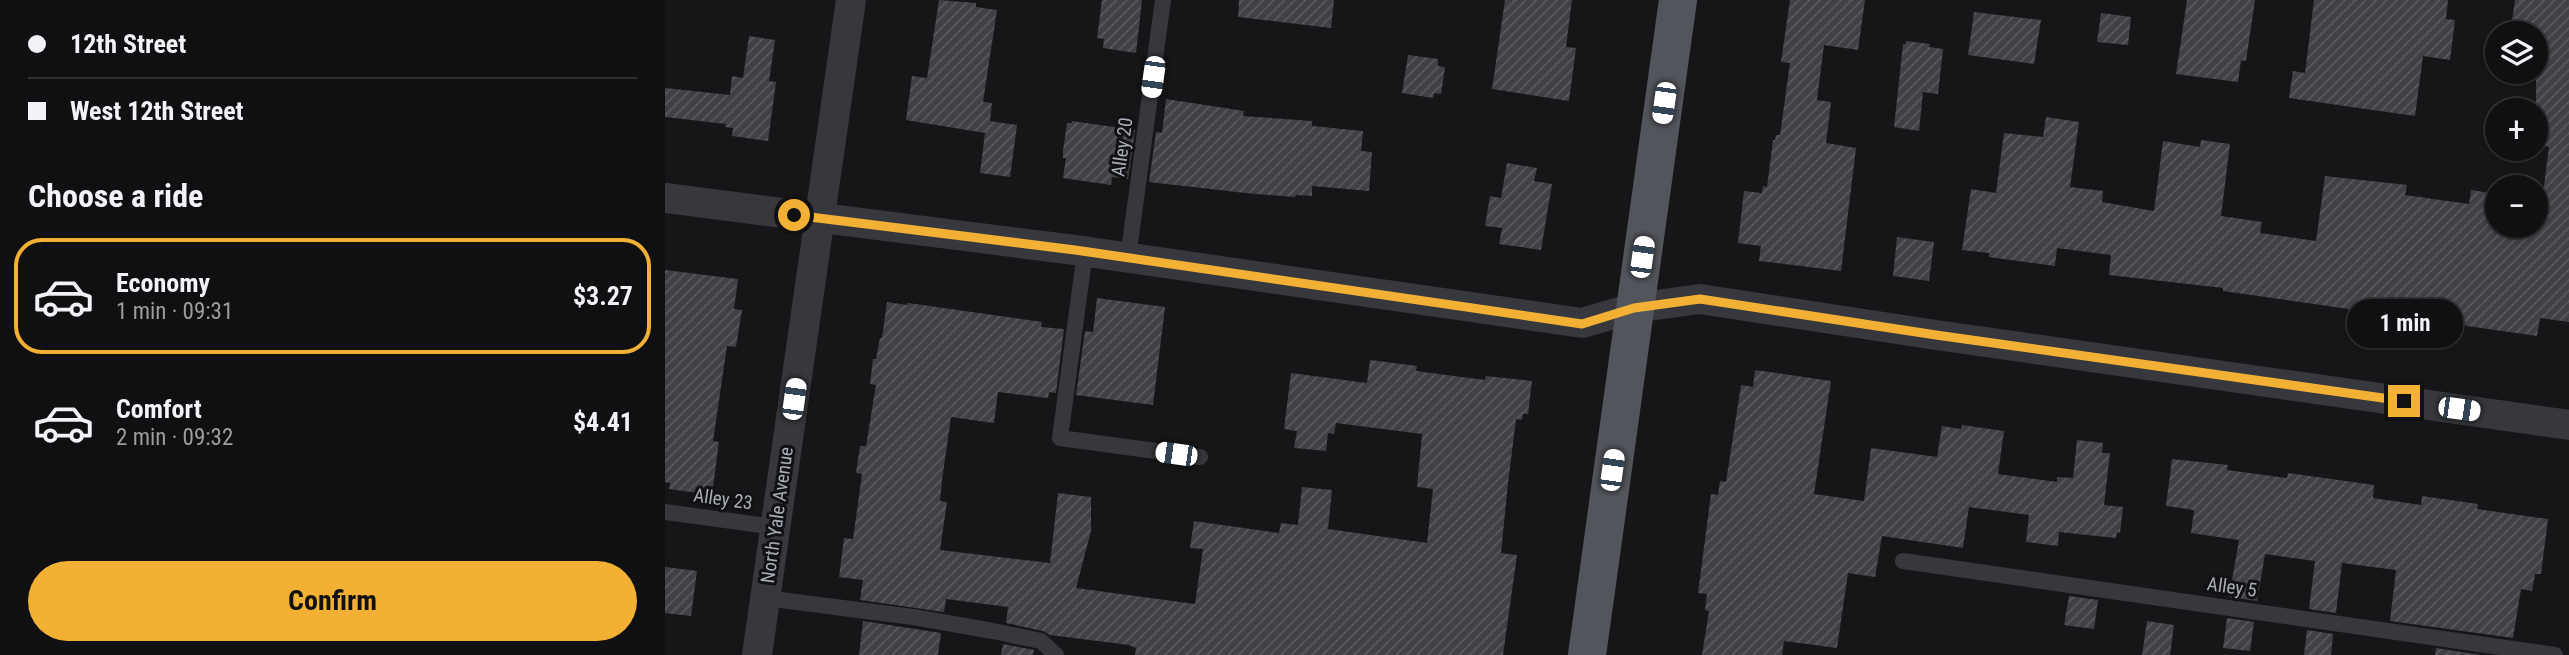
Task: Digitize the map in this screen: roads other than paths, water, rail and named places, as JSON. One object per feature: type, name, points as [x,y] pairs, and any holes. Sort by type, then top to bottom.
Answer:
[{"type":"main road","points":[[1587,655],[1678,0]]},
{"type":"street","name":"North Yale Avenue","points":[[757,655],[851,0]]},
{"type":"street","points":[[665,198],[1085,252],[1582,324],[1634,308],[1700,299],[2569,425]]},
{"type":"lane","name":"Alley 20","points":[[1128,258],[1163,0]]},
{"type":"lane","points":[[1085,252],[1059,438],[1200,457]]},
{"type":"lane","name":"Alley 23","points":[[665,512],[775,527]]},
{"type":"lane","name":"Alley 5","points":[[1903,561],[2555,655]]},
{"type":"lane","points":[[765,598],[872,611],[993,631],[1041,641],[1056,655]]}]
